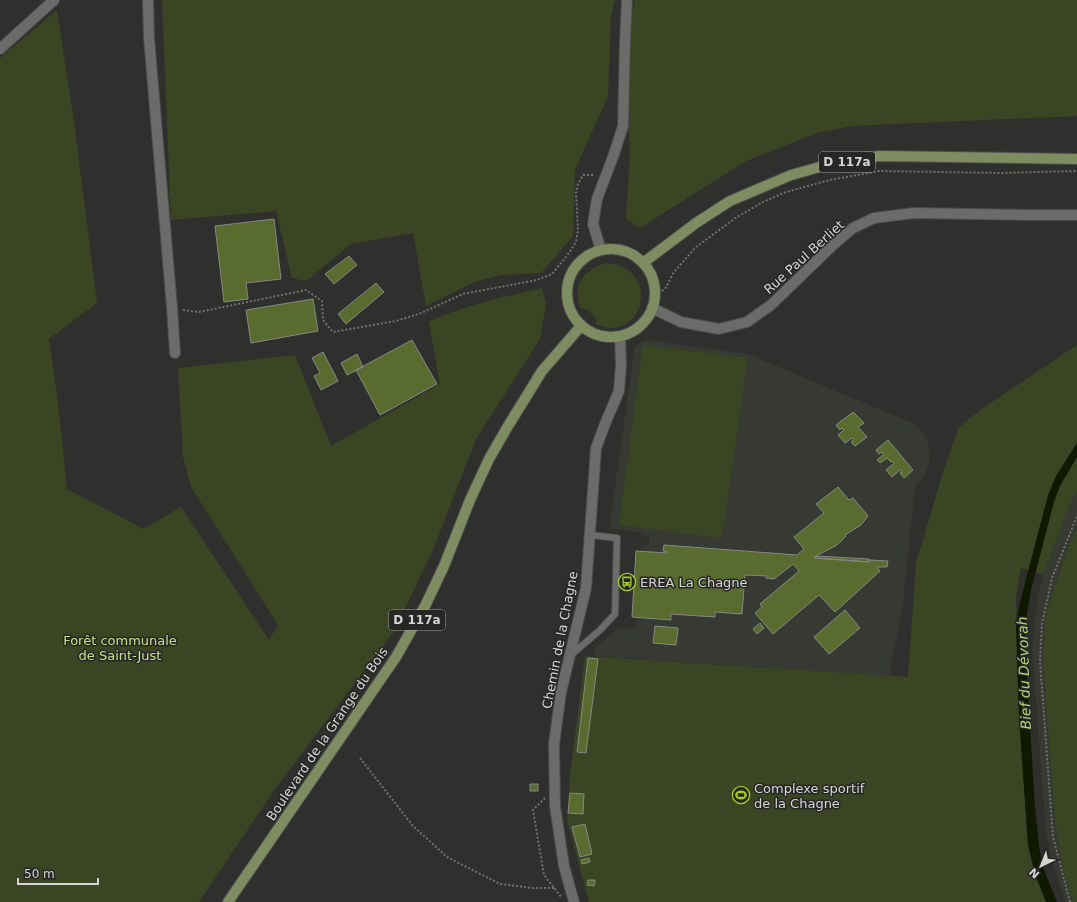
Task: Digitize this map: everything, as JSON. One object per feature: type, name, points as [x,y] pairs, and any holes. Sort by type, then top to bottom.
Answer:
[{"type":"main road","name":"D 117a","points":[[643,263],[696,223],[730,201],[792,175],[827,165],[879,156],[1077,159]]},
{"type":"main road","points":[[612,249],[623,251],[634,256],[643,263],[654,283],[655,295],[652,308],[645,321],[634,331],[620,337],[609,338],[589,332],[581,326],[574,318],[569,308],[567,298],[568,282],[575,268],[582,260],[601,250],[612,249]]},
{"type":"main road","name":"Boulevard de la Grange du Bois","points":[[228,902],[396,657],[425,606],[444,566],[470,500],[489,459],[542,371],[581,326]]},
{"type":"street","points":[[0,49],[54,0]]},
{"type":"street","points":[[148,0],[149,38],[175,353]]},
{"type":"street","points":[[601,250],[593,224],[597,199],[623,126],[624,42],[628,0]]},
{"type":"street","name":"Rue Paul Berliet","points":[[652,308],[681,322],[719,329],[747,322],[771,304],[853,228],[874,218],[914,213],[1026,216],[1077,215]]},
{"type":"street","name":"Chemin de la Chagne","points":[[574,902],[564,866],[555,806],[554,744],[561,692],[586,588],[596,448],[604,424],[619,391],[621,364],[620,337]]},
{"type":"lane","points":[[570,656],[600,630],[615,614],[618,538],[590,535]]},
{"type":"path","points":[[655,295],[665,289],[674,272],[696,247],[737,217],[763,202],[786,192],[830,180],[879,171],[999,173],[1077,171]]},
{"type":"path","points":[[172,308],[198,312],[306,290],[322,301],[323,320],[333,332],[396,321],[419,314],[463,294],[536,280],[552,274],[576,242],[578,230],[576,194],[578,184],[583,175],[606,174]]},
{"type":"path","points":[[1070,902],[1053,837],[1040,661],[1042,624],[1052,578],[1077,516]]},
{"type":"path","points":[[360,758],[414,826],[446,857],[500,884],[533,888],[554,888]]},
{"type":"path","points":[[555,786],[533,810],[544,875],[563,899]]},
{"type":"shaded area","points":[[646,340],[748,354],[912,423],[923,432],[927,441],[929,464],[923,478],[915,487],[903,603],[889,676],[594,656],[595,648],[619,628],[635,629],[636,618],[632,617],[636,551],[640,551],[641,545],[649,545],[649,536],[641,535],[641,532],[609,529],[635,346]]},
{"type":"shaded area","points":[[1077,492],[1077,902],[1066,902],[1053,866],[1046,832],[1032,651],[1037,601],[1043,574],[1073,497]]},
{"type":"green space","points":[[162,0],[615,0],[611,17],[608,96],[575,170],[573,236],[541,273],[501,275],[474,282],[426,306],[413,233],[351,244],[306,281],[292,278],[276,211],[171,220]]},
{"type":"green space","points":[[635,0],[1077,0],[1077,116],[852,126],[817,133],[746,161],[640,228],[626,219],[630,152],[628,120],[632,12]]},
{"type":"green space","name":"Forêt communale de Saint-Just","points":[[57,10],[74,122],[97,303],[49,339],[58,403],[67,489],[144,529],[181,507],[269,640],[278,625],[191,487],[183,457],[178,368],[295,355],[331,446],[440,384],[429,322],[470,306],[542,288],[546,303],[540,339],[476,439],[433,550],[394,631],[275,789],[199,902],[0,902],[0,58]]},
{"type":"green space","points":[[606,263],[622,267],[633,275],[639,285],[641,297],[639,309],[632,319],[622,326],[608,328],[596,324],[596,319],[587,309],[581,309],[577,293],[578,286],[585,275],[598,266]]},
{"type":"green space","points":[[643,345],[748,358],[722,538],[619,525]]},
{"type":"green space","points":[[1077,345],[1077,492],[1073,497],[1043,574],[1021,568],[1016,597],[1017,668],[1028,845],[1035,874],[1046,902],[589,902],[567,820],[570,775],[585,656],[908,677],[916,563],[944,469],[959,427],[983,408]]},
{"type":"green space","points":[[1077,529],[1077,902],[1073,902],[1062,864],[1055,818],[1043,659],[1046,613],[1068,549]]},
{"type":"water","name":"Bief du Dévorah","points":[[1077,443],[1077,457],[1060,486],[1054,502],[1031,590],[1025,624],[1025,646],[1035,807],[1039,847],[1044,870],[1057,902],[1046,902],[1035,874],[1028,845],[1019,717],[1016,626],[1019,606],[1048,495],[1056,476]]},
{"type":"building","points":[[274,219],[281,279],[246,283],[248,299],[224,302],[215,226]]},
{"type":"building","points":[[349,256],[357,265],[334,284],[325,274]]},
{"type":"building","points":[[376,283],[384,292],[346,324],[338,314]]},
{"type":"building","points":[[313,299],[318,331],[251,343],[246,310]]},
{"type":"building","points":[[412,340],[437,384],[380,415],[356,370]]},
{"type":"building","points":[[323,352],[338,381],[321,390],[314,376],[320,373],[312,358]]},
{"type":"building","points":[[357,354],[363,367],[347,375],[341,363]]},
{"type":"building","points":[[853,412],[864,423],[858,427],[867,437],[855,446],[851,442],[854,440],[852,438],[845,443],[838,435],[844,430],[842,428],[840,430],[836,425]]},
{"type":"building","points":[[888,440],[913,470],[904,478],[900,473],[902,472],[900,470],[892,477],[886,470],[894,463],[892,461],[891,462],[887,458],[880,463],[877,460],[884,454],[882,452],[879,454],[876,450]]},
{"type":"building","points":[[838,487],[849,500],[853,498],[868,516],[861,525],[845,535],[846,536],[837,545],[816,556],[815,558],[869,562],[869,560],[888,561],[887,567],[877,567],[880,571],[835,612],[819,595],[773,634],[755,613],[762,607],[760,604],[799,571],[793,564],[774,579],[766,578],[767,576],[745,575],[742,614],[715,612],[715,617],[671,614],[671,620],[632,617],[636,551],[667,553],[663,551],[664,545],[797,555],[804,549],[794,537],[824,513],[816,504]]},
{"type":"building","points":[[816,556],[869,559],[869,562],[815,558]]},
{"type":"building","points":[[845,610],[860,628],[829,654],[814,637]]},
{"type":"building","points":[[760,623],[764,628],[757,634],[753,629]]},
{"type":"building","points":[[655,626],[678,628],[676,645],[653,643]]},
{"type":"building","points":[[588,658],[598,659],[586,753],[577,752]]},
{"type":"building","points":[[530,784],[538,784],[538,791],[530,791]]},
{"type":"building","points":[[570,793],[584,794],[583,814],[568,813]]},
{"type":"building","points":[[585,824],[592,854],[580,857],[572,827]]},
{"type":"building","points":[[589,858],[590,862],[582,864],[581,860]]},
{"type":"building","points":[[588,880],[595,880],[594,886],[587,885]]},
{"type":"place","name":"EREA La Chagne","points":[[627,582]]},
{"type":"place","name":"Complexe sportif de la Chagne","points":[[741,795]]}]
